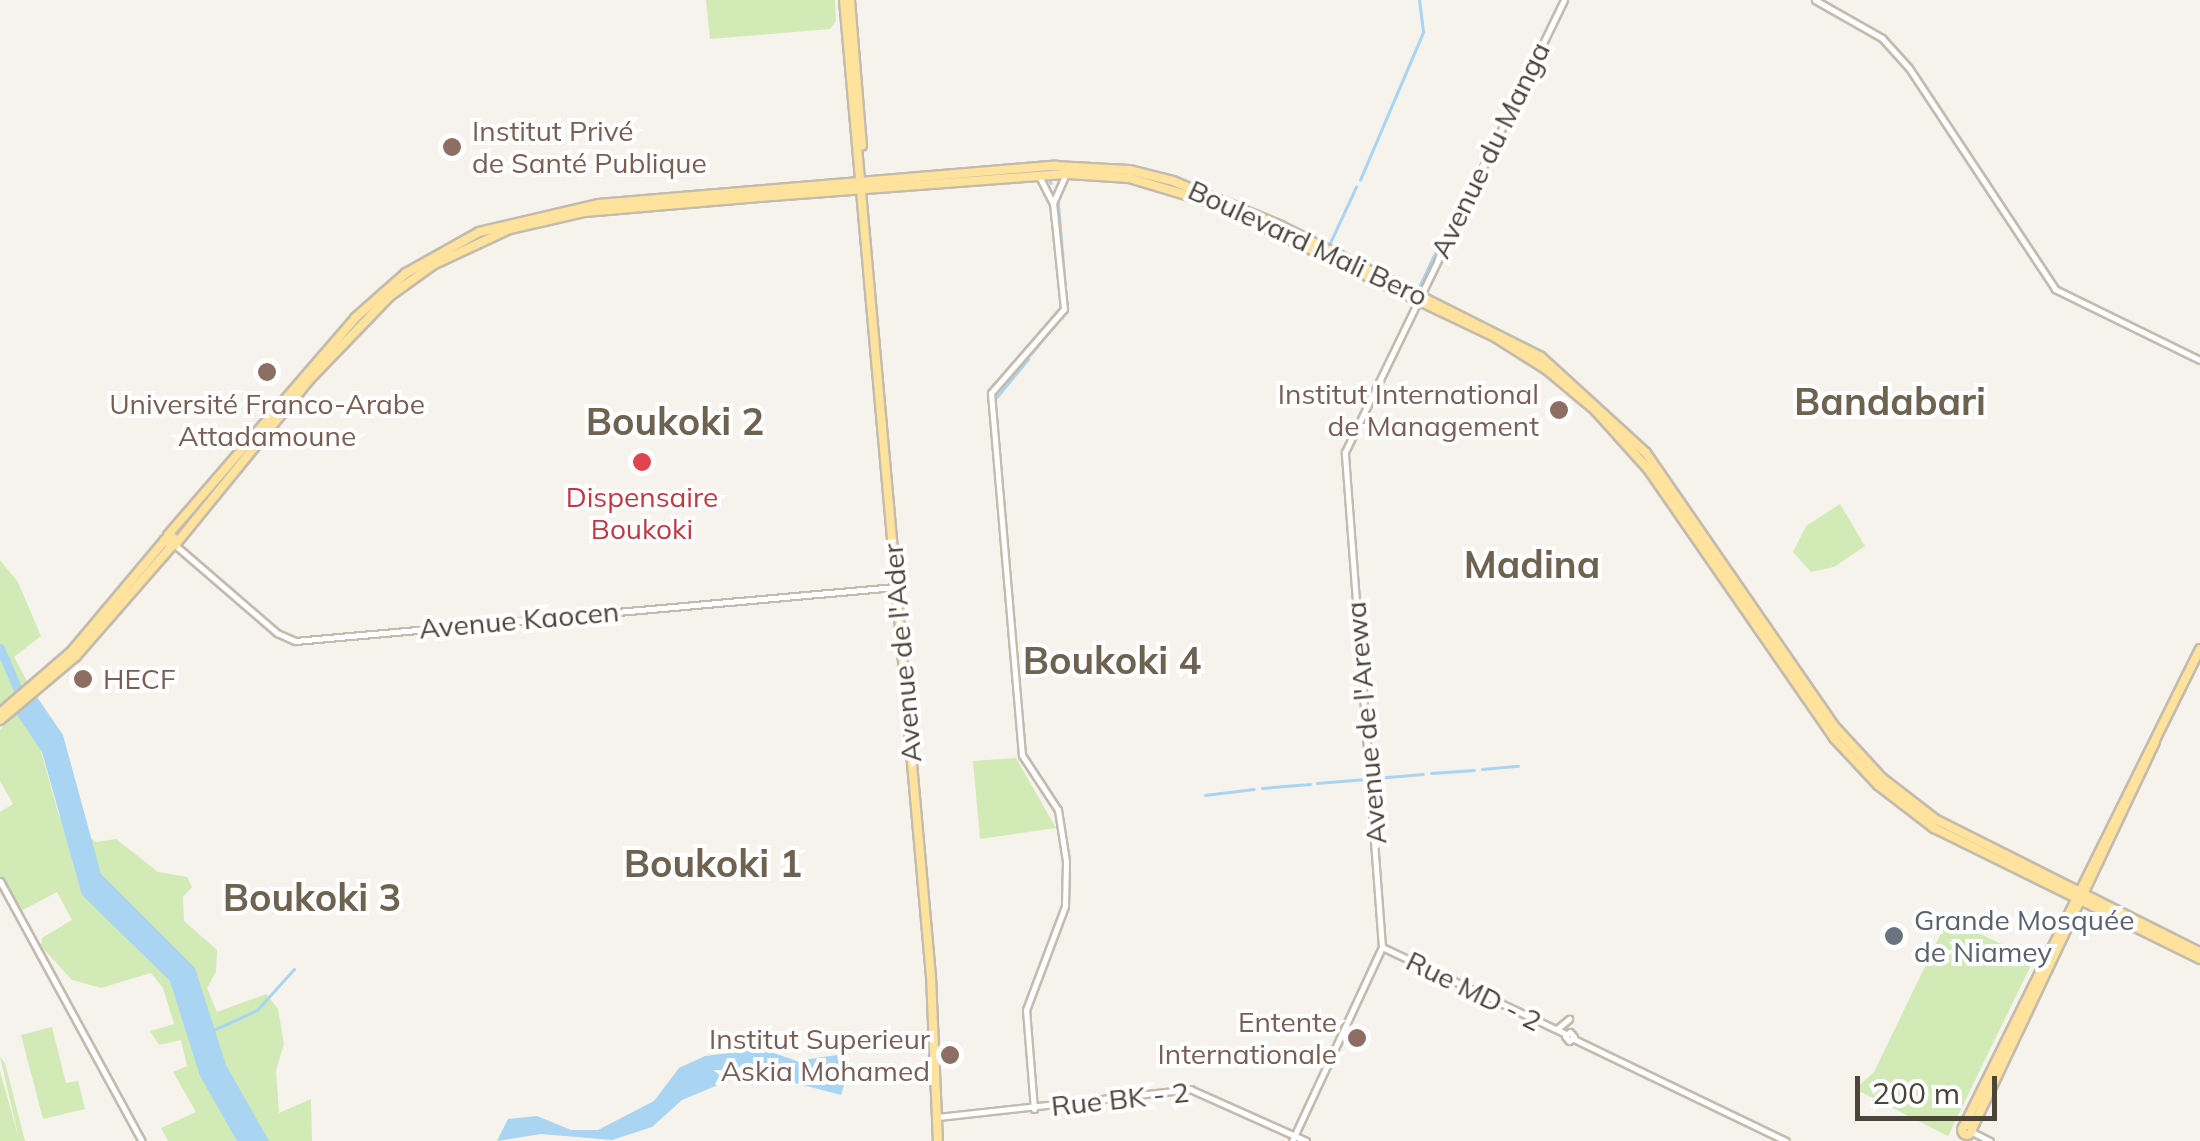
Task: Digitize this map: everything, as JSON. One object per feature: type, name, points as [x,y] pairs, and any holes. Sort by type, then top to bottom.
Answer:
[{"type":"main road","name":"Avenue de l'Ader","points":[[847,0],[898,586],[936,1141]]},
{"type":"main road","name":"Boulevard Mali Bero","points":[[0,716],[70,652],[171,542],[258,436],[390,296],[481,240],[585,212],[1055,166],[1129,170],[1216,197],[1418,297]]},
{"type":"main road","name":"Boulevard Mali Bero","points":[[862,186],[1068,174],[1170,188],[1521,344],[1601,405],[1654,464],[1764,631],[1862,758],[1909,801],[1972,844],[2200,955]]},
{"type":"main road","points":[[1966,1134],[2200,649]]},
{"type":"street","name":"Avenue du Manga","points":[[1418,297],[1564,0]]},
{"type":"street","points":[[1815,0],[1882,38],[1909,68],[2055,289],[2200,360]]},
{"type":"street","points":[[1034,1109],[1026,1010],[1065,906],[1066,862],[1058,810],[1022,755],[991,393],[1064,309],[1053,204],[1056,186],[1068,174]]},
{"type":"street","points":[[1037,176],[1053,204]]},
{"type":"street","name":"Avenue de l'Arewa","points":[[1294,1138],[1382,947],[1344,457],[1418,297]]},
{"type":"street","name":"Avenue Kaocen","points":[[171,542],[290,640],[898,586]]},
{"type":"street","points":[[0,881],[142,1141]]},
{"type":"street","name":"Rue MD - 2","points":[[1382,947],[1786,1140]]},
{"type":"street","points":[[1556,1030],[1569,1019]]},
{"type":"street","name":"Rue BK - 2","points":[[936,1116],[1034,1109],[1196,1089],[1306,1141]]},
{"type":"street","points":[[1966,1134],[1990,1141]]},
{"type":"green space","points":[[706,0],[835,0],[836,21],[830,29],[710,39]]},
{"type":"green space","points":[[1840,504],[1865,546],[1834,567],[1811,572],[1793,552],[1806,526]]},
{"type":"green space","points":[[0,560],[18,582],[41,636],[14,657],[29,685],[0,707]]},
{"type":"green space","points":[[15,712],[39,744],[59,816],[96,842],[116,839],[158,872],[187,877],[192,887],[183,897],[184,921],[217,950],[216,972],[207,988],[217,1012],[266,994],[278,1009],[284,1044],[276,1070],[279,1113],[311,1099],[312,1141],[168,1141],[161,1128],[196,1112],[173,1072],[187,1066],[181,1040],[159,1045],[150,1031],[174,1024],[163,988],[151,973],[101,988],[72,980],[41,946],[42,938],[72,920],[57,892],[21,911],[0,877],[0,812],[13,804],[0,781],[0,730]]},
{"type":"green space","points":[[1016,758],[1056,828],[980,839],[973,761]]},
{"type":"green space","points":[[1948,919],[2034,959],[1948,1136],[1855,1089],[1874,1072]]},
{"type":"green space","points":[[52,1027],[66,1083],[78,1081],[85,1109],[43,1119],[21,1035]]},
{"type":"green space","points":[[0,1057],[5,1063],[25,1141],[0,1141],[0,1071],[19,1139]]},
{"type":"water","points":[[37,697],[63,735],[101,874],[195,968],[226,1065],[269,1141],[237,1141],[200,1076],[170,981],[82,895],[42,752],[15,712]]},
{"type":"water","points":[[762,1049],[797,1061],[837,1055],[846,1079],[841,1095],[772,1077],[753,1085],[732,1079],[682,1100],[652,1127],[612,1140],[541,1134],[497,1141],[508,1119],[537,1116],[571,1130],[598,1130],[654,1101],[679,1068],[705,1056]]},
{"type":"waterway","points":[[1360,180],[1423,32],[1419,0]]},
{"type":"waterway","points":[[1329,245],[1356,187]]},
{"type":"waterway","points":[[1058,197],[1067,307]]},
{"type":"waterway","points":[[1449,225],[1452,217]]},
{"type":"waterway","points":[[1418,289],[1446,230]]},
{"type":"waterway","points":[[1031,354],[1058,320]]},
{"type":"waterway","points":[[997,397],[1028,359]]},
{"type":"waterway","points":[[0,648],[22,699]]},
{"type":"waterway","points":[[1482,769],[1518,766]]},
{"type":"waterway","points":[[1431,773],[1474,770]]},
{"type":"waterway","points":[[1376,778],[1423,774]]},
{"type":"waterway","points":[[1317,783],[1366,779]]},
{"type":"waterway","points":[[1262,788],[1310,784]]},
{"type":"waterway","points":[[1205,795],[1254,789]]},
{"type":"waterway","points":[[214,1030],[257,1010],[294,969]]},
{"type":"place","name":"Institut Privé de Santé Publique","points":[[452,147]]},
{"type":"place","name":"Université Franco-Arabe Attadamoune","points":[[267,372]]},
{"type":"place","name":"Institut International de Management","points":[[1559,410]]},
{"type":"place","name":"Dispensaire Boukoki","points":[[642,462]]},
{"type":"place","name":"HECF","points":[[83,679]]},
{"type":"place","name":"Grande Mosquée de Niamey","points":[[1894,936]]},
{"type":"place","name":"Entente Internationale","points":[[1357,1038]]},
{"type":"place","name":"Institut Superieur Askia Mohamed","points":[[950,1055]]},
{"type":"district","name":"Bandabari","points":[[1890,402]]},
{"type":"district","name":"Boukoki 2","points":[[675,422]]},
{"type":"district","name":"Madina","points":[[1532,565]]},
{"type":"district","name":"Boukoki 4","points":[[1112,661]]},
{"type":"district","name":"Boukoki 1","points":[[713,864]]},
{"type":"district","name":"Boukoki 3","points":[[312,898]]}]
